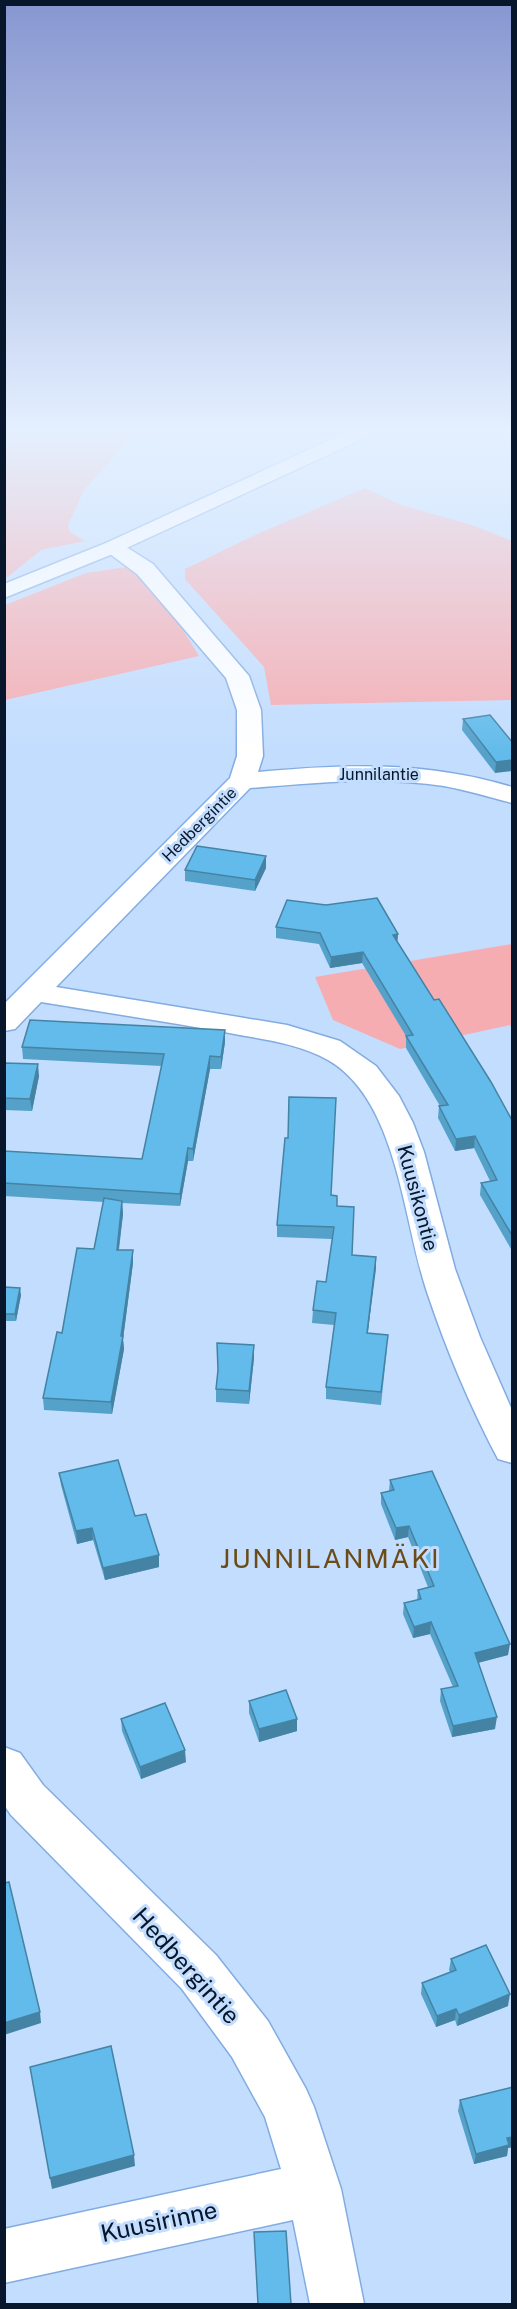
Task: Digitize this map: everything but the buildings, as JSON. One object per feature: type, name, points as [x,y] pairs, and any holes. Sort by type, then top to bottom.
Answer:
[{"type":"street","points":[[4,592],[129,540]]},
{"type":"street","name":"Hedbergintie","points":[[4,1022],[243,781],[250,756],[249,710],[237,676],[145,569],[113,547]]},
{"type":"street","name":"Junnilantie","points":[[243,781],[375,771],[422,774],[478,784],[513,795]]},
{"type":"street","name":"Kuusikontie","points":[[33,992],[297,1036],[342,1055],[362,1071],[383,1096],[411,1159],[436,1266],[454,1318],[513,1448]]},
{"type":"street","name":"Hedbergintie","points":[[4,1767],[27,1800],[199,1972],[250,2039],[288,2107],[314,2189],[337,2304]]},
{"type":"street","name":"Kuusirinne","points":[[4,2256],[314,2189]]},
{"type":"shaded area","points":[[5,540],[85,541],[41,550],[5,579]]},
{"type":"shaded area","points":[[245,540],[509,540],[512,541],[512,700],[271,705],[264,667],[185,579],[185,569]]},
{"type":"shaded area","points":[[127,567],[155,584],[199,656],[5,700],[5,605],[86,573]]},
{"type":"shaded area","points":[[512,944],[512,1029],[510,1025],[400,1049],[333,1020],[315,977]]},
{"type":"district","name":"JUNNILANMÄKI","points":[[330,1559]]}]
